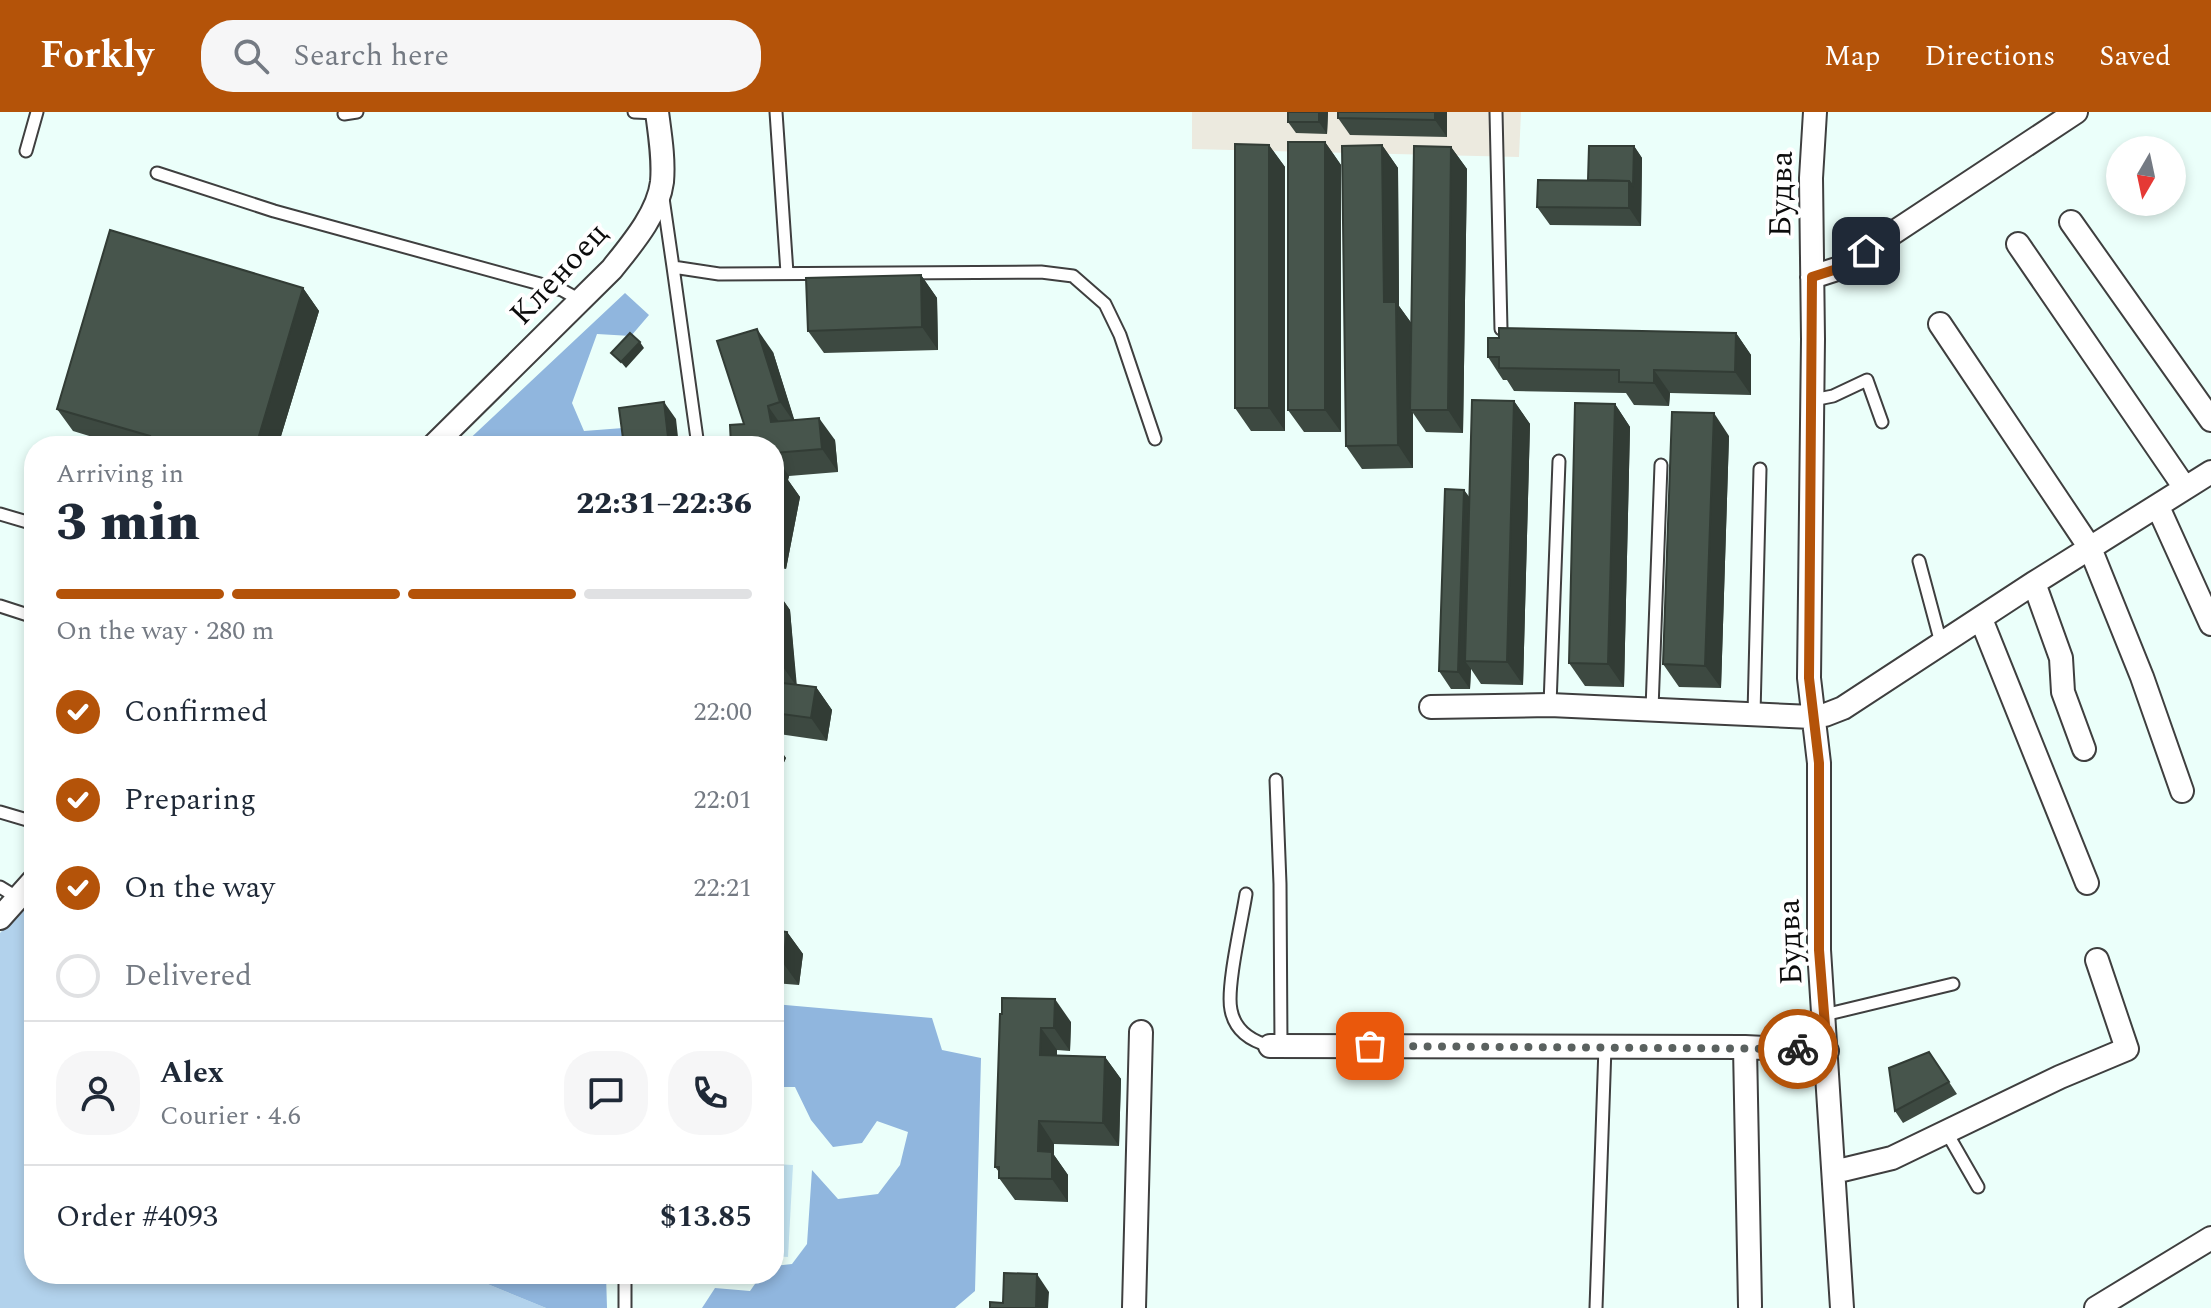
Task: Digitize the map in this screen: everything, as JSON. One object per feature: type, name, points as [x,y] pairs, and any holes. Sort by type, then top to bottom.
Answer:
[{"type":"street","name":"Кленоец","points":[[443,436],[612,269],[648,218],[662,186],[657,112]]},
{"type":"street","name":"Будва","points":[[1815,112],[1811,178],[1813,400],[1809,678],[1819,763],[1819,950],[1842,1308]]},
{"type":"street","name":"Будва","points":[[1812,277],[1840,268],[2076,112]]},
{"type":"street","points":[[2071,222],[2211,420]]},
{"type":"street","points":[[2018,244],[2185,488]]},
{"type":"street","points":[[1940,324],[2090,548],[2142,677],[2182,791]]},
{"type":"street","points":[[1431,707],[1550,705],[1812,717],[1825,715],[1843,708],[2211,472]]},
{"type":"street","points":[[2158,507],[2211,624]]},
{"type":"street","points":[[2034,583],[2061,658],[2063,692],[2084,749]]},
{"type":"street","points":[[1981,619],[2087,883]]},
{"type":"street","points":[[0,918],[9,892]]},
{"type":"street","points":[[1834,1172],[1892,1158],[2060,1077],[2127,1049],[2097,960]]},
{"type":"street","points":[[1134,1308],[1141,1032]]},
{"type":"street","points":[[1275,1046],[1745,1047],[1827,1051]]},
{"type":"street","points":[[1745,1047],[1750,1306]]},
{"type":"street","points":[[2108,1305],[2211,1238]]},
{"type":"lane","points":[[26,151],[37,112]]},
{"type":"lane","points":[[344,114],[357,112]]},
{"type":"lane","points":[[634,112],[657,112]]},
{"type":"lane","points":[[776,112],[787,273]]},
{"type":"lane","points":[[1496,112],[1501,329]]},
{"type":"lane","points":[[157,173],[274,211],[562,290],[580,300]]},
{"type":"lane","points":[[662,186],[697,436]]},
{"type":"lane","points":[[673,267],[719,274],[1041,272],[1073,276],[1105,304],[1120,335],[1155,439]]},
{"type":"lane","points":[[1813,400],[1833,396],[1867,380],[1882,422]]},
{"type":"lane","points":[[1550,705],[1559,461]]},
{"type":"lane","points":[[1652,709],[1661,465]]},
{"type":"lane","points":[[1754,714],[1760,469]]},
{"type":"lane","points":[[0,514],[24,521]]},
{"type":"lane","points":[[1919,561],[1941,643]]},
{"type":"lane","points":[[0,606],[24,614]]},
{"type":"lane","points":[[1246,894],[1231,1010],[1239,1029],[1253,1041],[1275,1046],[1280,884],[1276,780]]},
{"type":"lane","points":[[0,812],[24,819]]},
{"type":"lane","points":[[1824,1015],[1953,984]]},
{"type":"lane","points":[[1596,1308],[1605,1047]]},
{"type":"lane","points":[[1947,1133],[1978,1187]]},
{"type":"lane","points":[[625,1284],[625,1308]]},
{"type":"shaded area","points":[[1192,112],[1521,112],[1519,157],[1192,149]]},
{"type":"shaded area","points":[[625,293],[649,315],[631,336],[597,334],[572,403],[584,431],[623,428],[624,436],[473,436]]},
{"type":"shaded area","points":[[24,907],[24,1284],[487,1284],[546,1308],[0,1308],[0,933]]},
{"type":"shaded area","points":[[784,1005],[932,1018],[942,1050],[981,1058],[975,1291],[955,1308],[702,1308],[715,1288],[750,1291],[755,1284],[784,1284],[784,1265],[792,1264],[807,1244],[812,1170],[838,1199],[878,1194],[900,1165],[908,1132],[877,1121],[862,1143],[833,1147],[811,1120],[795,1087],[784,1087]]},
{"type":"shaded area","points":[[784,1165],[793,1165],[788,1257],[784,1257]]},
{"type":"shaded area","points":[[487,1284],[606,1284],[607,1308],[546,1308]]},
{"type":"building","points":[[1288,112],[1319,112],[1319,122],[1288,122]]},
{"type":"building","points":[[1338,112],[1435,112],[1435,120],[1338,118]]},
{"type":"building","points":[[1288,142],[1325,142],[1325,410],[1288,410]]},
{"type":"building","points":[[1235,144],[1269,145],[1269,408],[1235,408]]},
{"type":"building","points":[[1382,145],[1384,302],[1396,302],[1398,445],[1346,446],[1342,146]]},
{"type":"building","points":[[1414,146],[1451,147],[1448,410],[1410,410]]},
{"type":"building","points":[[1589,146],[1634,146],[1633,186],[1629,181],[1588,180]]},
{"type":"building","points":[[1538,180],[1629,181],[1629,208],[1537,207]]},
{"type":"building","points":[[110,230],[303,288],[259,436],[150,436],[57,409]]},
{"type":"building","points":[[921,275],[922,327],[808,331],[806,278]]},
{"type":"building","points":[[1499,328],[1736,333],[1735,372],[1654,370],[1654,383],[1619,382],[1619,370],[1499,368],[1499,357],[1488,357],[1488,338],[1499,338]]},
{"type":"building","points":[[757,329],[780,402],[768,406],[771,422],[819,418],[822,449],[784,452],[784,436],[731,436],[730,425],[744,424],[717,341]]},
{"type":"building","points":[[630,333],[640,342],[621,362],[611,353]]},
{"type":"building","points":[[1472,400],[1514,401],[1507,662],[1465,661]]},
{"type":"building","points":[[664,402],[668,436],[623,436],[619,408]]},
{"type":"building","points":[[1575,403],[1615,404],[1608,664],[1569,663]]},
{"type":"building","points":[[1672,412],[1714,413],[1705,666],[1663,664]]},
{"type":"building","points":[[1445,489],[1464,490],[1458,672],[1439,671]]},
{"type":"building","points":[[784,683],[816,687],[811,718],[784,714]]},
{"type":"building","points":[[1002,998],[1055,999],[1054,1028],[1041,1028],[1040,1055],[1105,1057],[1103,1123],[1039,1121],[1038,1151],[1052,1152],[1052,1179],[999,1178],[999,1167],[995,1167]]},
{"type":"building","points":[[1929,1052],[1949,1082],[1895,1111],[1889,1068]]},
{"type":"building","points":[[1004,1273],[1037,1274],[1036,1308],[990,1308],[990,1302],[1003,1303]]},
{"type":"way so far","points":[[1370,1046],[1798,1049]]},
{"type":"route","points":[[1798,1049],[1827,1051],[1819,950],[1819,763],[1809,678],[1812,277],[1840,268],[1866,251]]}]
